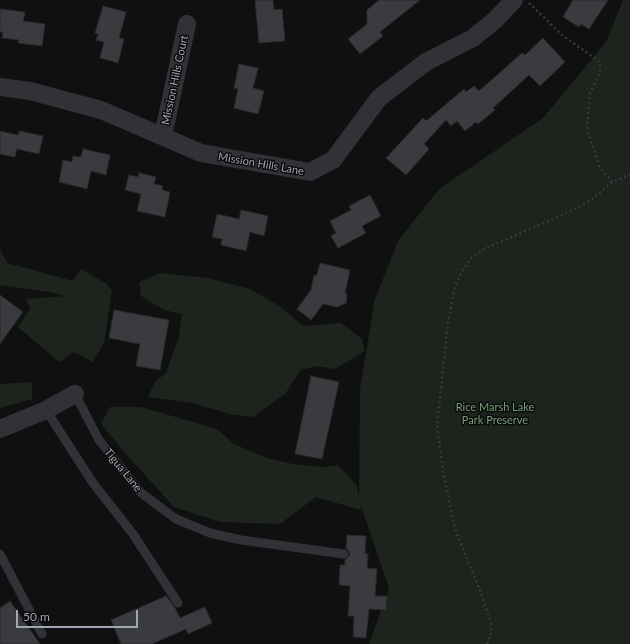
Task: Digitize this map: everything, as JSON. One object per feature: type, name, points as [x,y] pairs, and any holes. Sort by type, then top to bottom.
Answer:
[{"type":"street","name":"Mission Hills Lane","points":[[0,87],[30,91],[101,110],[201,153],[310,172],[333,160],[379,98],[426,62],[473,38],[495,20],[514,0]]},
{"type":"street","name":"Mission Hills Court","points":[[163,136],[187,24]]},
{"type":"street","name":"Tigua Lane","points":[[0,429],[46,410],[75,394]]},
{"type":"lane","name":"Tigua Lane","points":[[75,394],[99,440],[140,492],[176,519],[210,533],[241,540],[344,554]]},
{"type":"lane","points":[[46,410],[93,483],[133,534],[178,603]]},
{"type":"lane","points":[[0,554],[42,634]]},
{"type":"path","points":[[526,0],[562,36],[600,62],[600,73],[590,94],[587,129],[600,168],[612,182]]},
{"type":"path","points":[[486,644],[491,634],[491,623],[481,593],[455,529],[448,502],[438,425],[448,323],[455,287],[461,273],[470,259],[484,249],[562,216],[590,201],[612,182],[630,175]]},
{"type":"green space","name":"Rice Marsh Lake Park Preserve","points":[[623,0],[630,0],[630,644],[369,644],[389,588],[360,503],[361,510],[316,497],[280,524],[220,522],[174,507],[101,424],[110,407],[141,407],[217,429],[234,444],[267,458],[293,464],[322,467],[338,465],[356,484],[359,496],[360,389],[375,299],[398,241],[439,189],[543,118],[606,42]]},
{"type":"green space","points":[[0,249],[7,263],[73,281],[81,269],[107,284],[112,291],[104,343],[93,362],[74,352],[59,362],[18,327],[30,309],[26,299],[66,296],[0,285]]},
{"type":"green space","points":[[160,273],[208,278],[250,289],[281,307],[303,326],[341,323],[362,339],[365,351],[335,369],[317,366],[301,370],[285,394],[253,417],[230,414],[192,403],[148,397],[155,382],[166,373],[179,337],[182,314],[164,310],[141,296],[139,282]]},
{"type":"green space","points":[[32,382],[32,399],[0,408],[0,384]]},
{"type":"building","points":[[255,0],[273,0],[274,10],[282,9],[285,41],[259,43]]},
{"type":"building","points":[[379,0],[420,0],[380,32],[383,36],[360,54],[348,39],[367,24],[367,10]]},
{"type":"building","points":[[573,0],[608,0],[589,29],[581,24],[579,27],[563,17]]},
{"type":"building","points":[[103,6],[126,12],[119,38],[124,39],[118,63],[100,58],[104,42],[96,40],[98,34],[95,33]]},
{"type":"building","points":[[0,9],[25,12],[23,21],[45,24],[42,46],[18,43],[19,40],[2,38],[3,32],[0,32]]},
{"type":"building","points":[[543,38],[565,62],[540,86],[529,75],[493,108],[495,110],[478,124],[476,122],[465,131],[457,121],[451,126],[446,120],[424,144],[429,149],[406,175],[386,158],[423,118],[426,121],[464,89],[466,92],[474,86],[479,91],[522,53],[525,55]]},
{"type":"building","points":[[239,64],[258,68],[253,88],[264,91],[258,114],[234,108],[238,89],[234,88]]},
{"type":"building","points":[[0,131],[18,135],[20,131],[43,136],[39,154],[17,149],[15,157],[0,154]]},
{"type":"building","points":[[83,149],[110,155],[106,175],[91,171],[87,189],[59,182],[63,160],[72,162],[73,156],[81,157]]},
{"type":"building","points":[[139,173],[156,177],[154,184],[163,186],[162,190],[170,192],[165,217],[137,211],[141,194],[125,190],[129,175],[138,177]]},
{"type":"building","points":[[370,195],[381,216],[362,226],[366,233],[338,248],[331,236],[336,233],[330,221],[351,210],[349,206]]},
{"type":"building","points":[[241,210],[268,216],[264,236],[250,232],[246,251],[221,245],[222,239],[212,237],[217,214],[239,219]]},
{"type":"building","points":[[320,263],[350,270],[345,293],[347,295],[346,303],[337,307],[323,304],[311,320],[297,309],[311,290],[314,275],[317,275]]},
{"type":"building","points":[[0,295],[23,312],[0,344]]},
{"type":"building","points":[[114,310],[169,320],[160,370],[136,366],[140,344],[109,338]]},
{"type":"building","points":[[311,376],[339,382],[322,459],[295,454]]},
{"type":"building","points":[[347,535],[366,536],[365,554],[368,554],[367,568],[377,569],[375,596],[387,596],[386,610],[369,609],[366,638],[353,637],[354,616],[348,616],[350,586],[339,585],[340,565],[345,565],[345,560],[350,555],[346,548]]},
{"type":"building","points":[[166,596],[180,618],[205,607],[212,623],[188,634],[186,629],[152,644],[121,644],[111,620]]},
{"type":"building","points":[[10,601],[40,644],[0,644],[0,608]]}]
